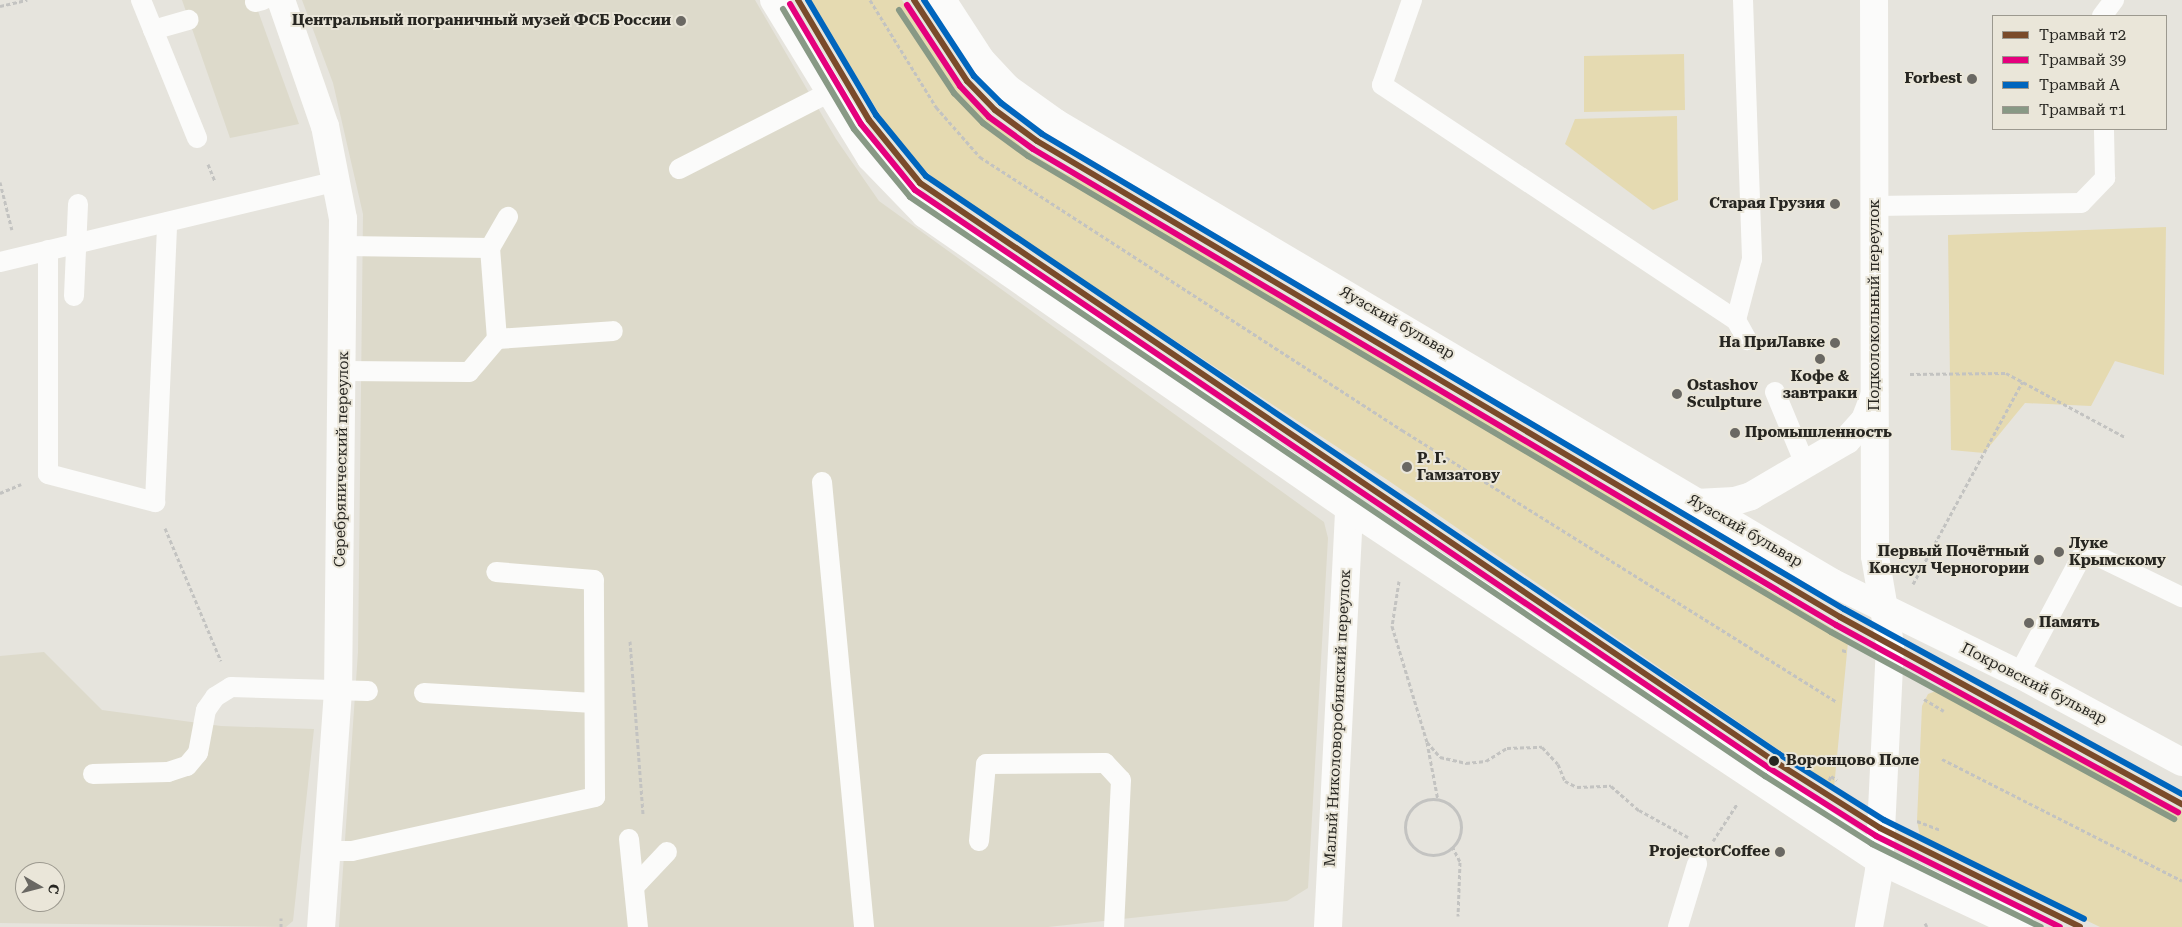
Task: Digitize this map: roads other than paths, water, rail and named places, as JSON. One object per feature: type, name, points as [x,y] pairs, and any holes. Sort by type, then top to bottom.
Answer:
[{"type":"main road","points":[[774,0],[828,93],[872,158],[926,214],[1349,508],[1879,860],[2022,927]]},
{"type":"main road","name":"Яузский бульвар","points":[[942,0],[982,60],[1027,105],[1695,502],[1884,610]]},
{"type":"main road","name":"Подколокольный переулок","points":[[1868,927],[1879,860],[1889,676],[1884,610],[1875,556],[1874,0]]},
{"type":"main road","name":"Серебрянический переулок","points":[[266,1],[325,126],[338,181],[344,246],[344,371],[338,690],[321,927]]},
{"type":"main road","points":[[1695,502],[1735,501],[1752,496],[1847,440],[1865,420],[1876,390]]},
{"type":"main road","name":"Малый Николоворобинский переулок","points":[[1329,927],[1349,508]]},
{"type":"main road","name":"Покровский бульвар","points":[[1884,610],[2019,674],[2182,762]]},
{"type":"main road","points":[[1324,927],[1329,927]]},
{"type":"lane","points":[[140,0],[197,138]]},
{"type":"lane","points":[[1412,0],[1382,85],[1736,320],[1747,340]]},
{"type":"lane","points":[[1736,320],[1752,259],[1743,0]]},
{"type":"lane","points":[[2103,15],[2114,0]]},
{"type":"lane","points":[[153,30],[188,20]]},
{"type":"lane","points":[[680,168],[828,93]]},
{"type":"lane","points":[[1875,206],[2081,203],[2105,178],[2104,130]]},
{"type":"lane","points":[[0,262],[338,181]]},
{"type":"lane","points":[[74,296],[78,204]]},
{"type":"lane","points":[[497,340],[490,248],[508,218]]},
{"type":"lane","points":[[48,250],[48,474],[155,502],[167,222]]},
{"type":"lane","points":[[344,246],[490,248]]},
{"type":"lane","points":[[344,371],[468,372],[497,340],[613,331]]},
{"type":"lane","points":[[1775,392],[1805,464]]},
{"type":"lane","points":[[822,482],[864,927]]},
{"type":"lane","points":[[2019,674],[2085,550],[2182,597]]},
{"type":"lane","points":[[326,850],[352,852],[595,797],[594,580],[496,572]]},
{"type":"lane","points":[[93,774],[168,772],[187,766],[198,753],[206,710],[214,697],[231,687],[368,691]]},
{"type":"lane","points":[[424,693],[594,703]]},
{"type":"lane","points":[[979,841],[986,764],[1105,763],[1121,780],[1114,927]]},
{"type":"lane","points":[[629,839],[638,927]]},
{"type":"lane","points":[[634,887],[667,852]]},
{"type":"lane","points":[[1678,927],[1702,858]]},
{"type":"tram line","name":"т2","points":[[798,0],[869,120],[920,183],[1774,761],[1880,828],[2080,927]]},
{"type":"tram line","name":"А","points":[[808,0],[876,115],[926,176],[1779,754],[1884,820],[2084,919]]},
{"type":"tram line","name":"т2","points":[[914,0],[967,81],[995,110],[1037,141],[1840,617],[2182,804]]},
{"type":"tram line","name":"А","points":[[924,0],[974,76],[1001,103],[1042,134],[1844,609],[2182,794]]},
{"type":"tram line","name":"39","points":[[790,4],[861,124],[915,190],[1769,768],[1876,836],[2060,927]]},
{"type":"tram line","name":"39","points":[[907,5],[960,86],[989,117],[1033,149],[1836,625],[2178,812]]},
{"type":"tram line","name":"т1","points":[[783,9],[854,129],[910,197],[1765,776],[1872,844],[2041,927]]},
{"type":"tram line","name":"т1","points":[[899,10],[954,93],[983,123],[1028,156],[1831,632],[2174,819]]},
{"type":"place","name":"Центральный пограничный музей ФСБ России","points":[[681,21]]},
{"type":"place","name":"Forbest","points":[[1972,79]]},
{"type":"place","name":"Старая Грузия","points":[[1835,204]]},
{"type":"place","name":"На ПриЛавке","points":[[1835,343]]},
{"type":"place","name":"Кофе & завтраки","points":[[1820,359]]},
{"type":"place","name":"Ostashov Sculpture","points":[[1677,394]]},
{"type":"place","name":"Промышленность","points":[[1735,433]]},
{"type":"place","name":"Р. Г. Гамзатову","points":[[1407,467]]},
{"type":"place","name":"Луке Крымскому","points":[[2059,552]]},
{"type":"place","name":"Первый Почётный Консул Черногории","points":[[2039,560]]},
{"type":"place","name":"Память","points":[[2029,623]]},
{"type":"place","name":"Воронцово Поле","points":[[1774,761]]},
{"type":"place","name":"ProjectorCoffee","points":[[1780,852]]}]
